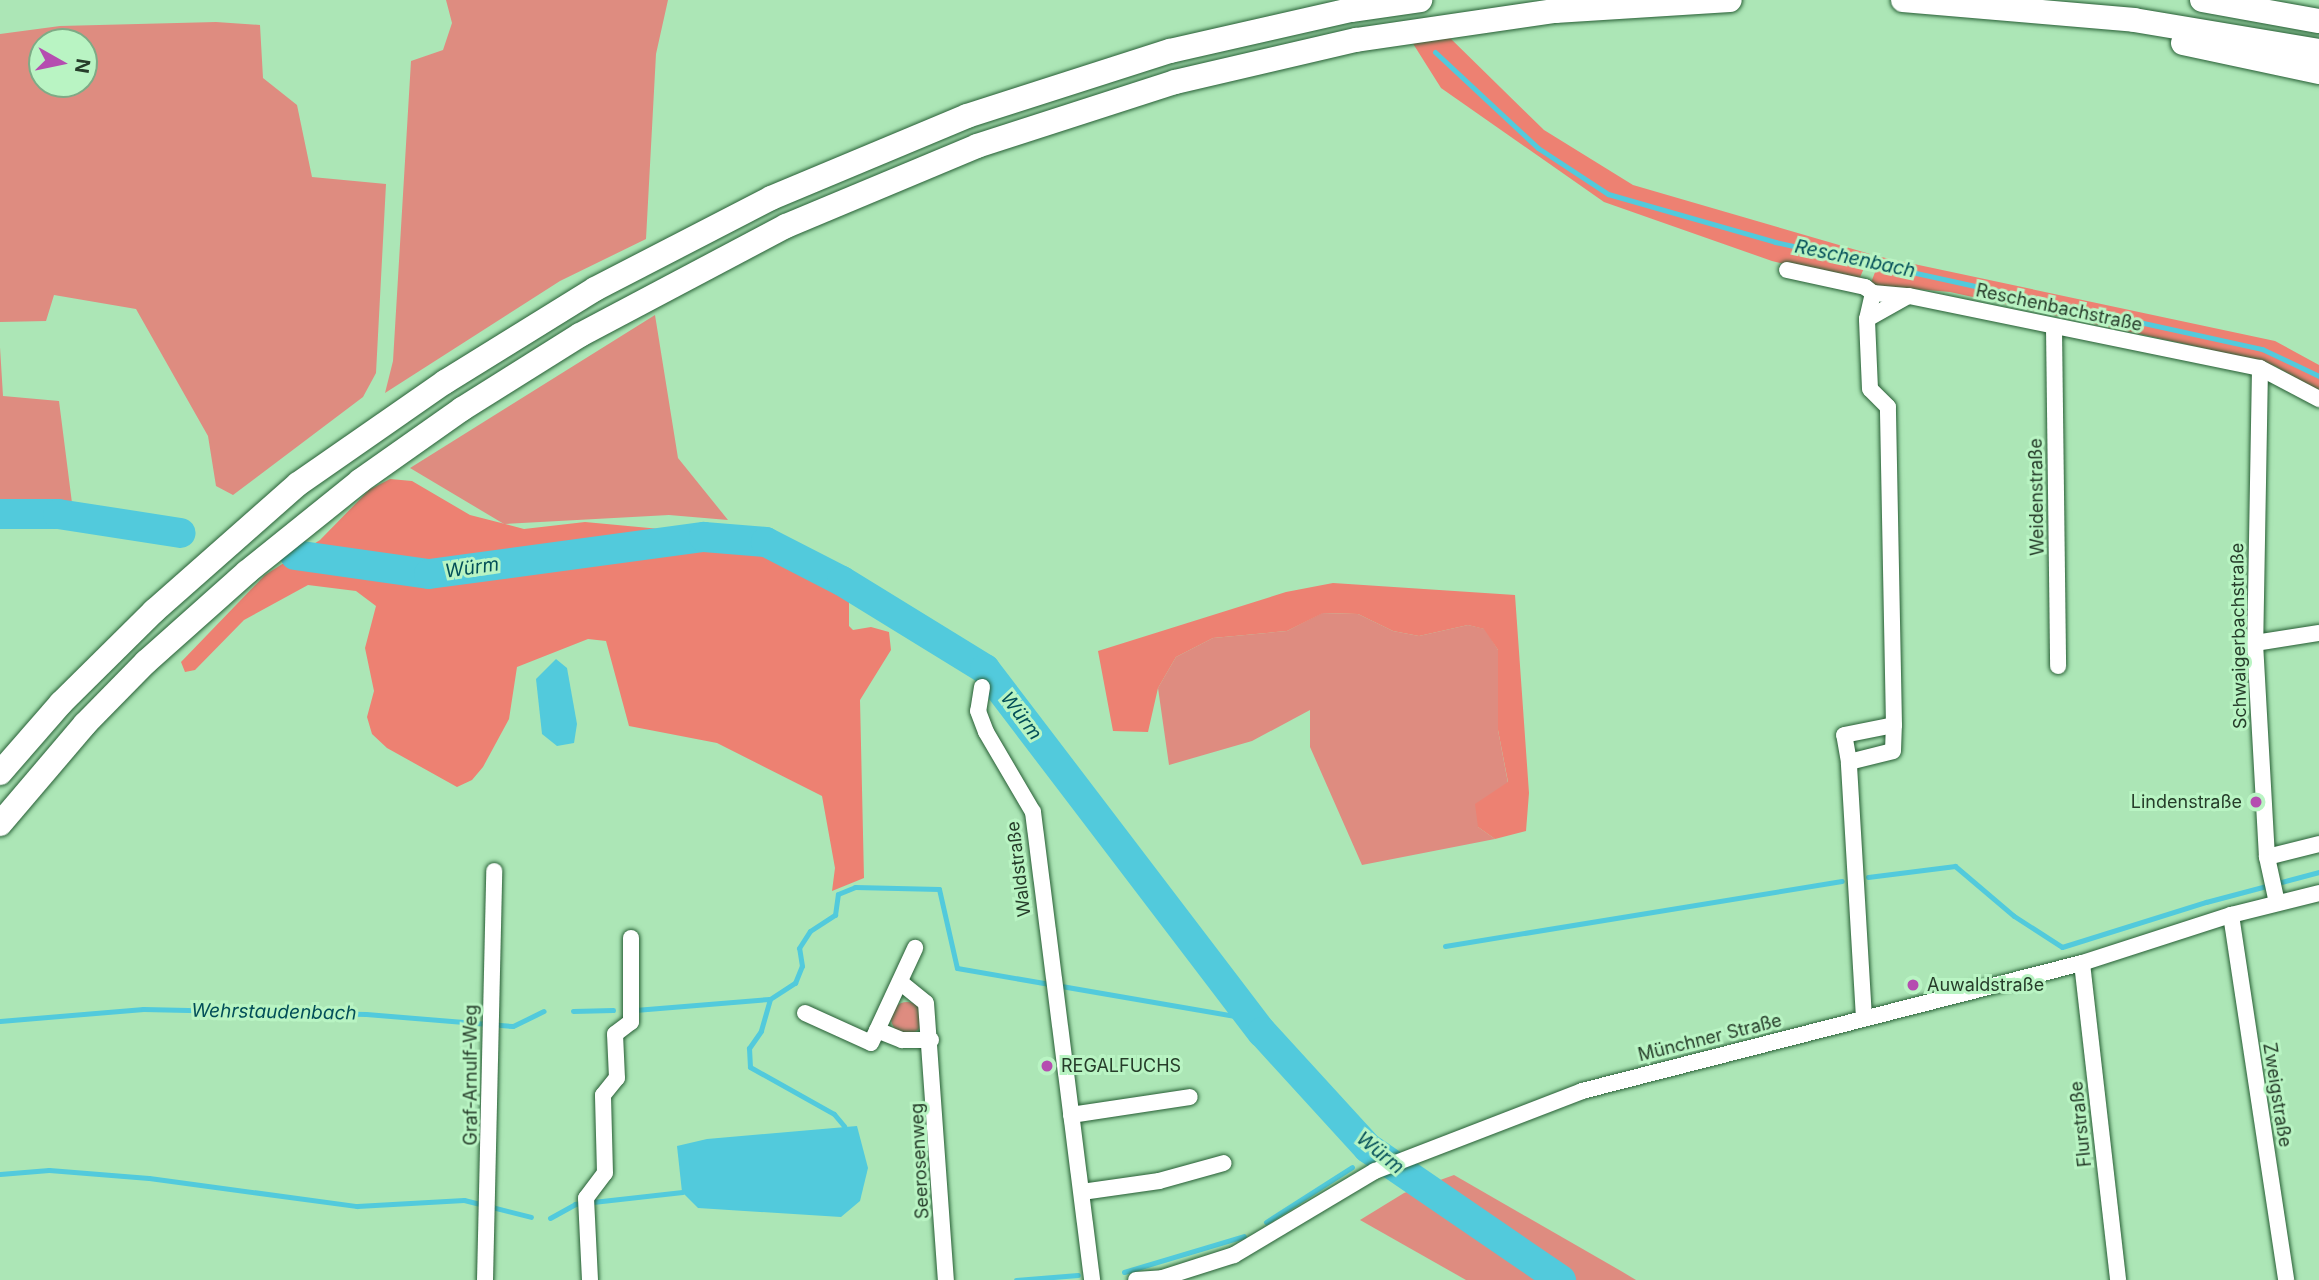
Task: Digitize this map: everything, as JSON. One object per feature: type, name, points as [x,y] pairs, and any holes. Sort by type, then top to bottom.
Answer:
[{"type":"highway","points":[[0,774],[61,703],[154,611],[298,484],[445,382],[595,289],[771,198],[967,116],[1170,51],[1351,10],[1420,0]]},
{"type":"highway","points":[[0,824],[85,724],[146,662],[348,490],[547,355],[775,231],[976,146],[1175,82],[1356,40],[1529,15],[1730,0]]},
{"type":"highway","points":[[1903,0],[2134,20],[2319,51]]},
{"type":"highway","points":[[2202,0],[2319,21]]},
{"type":"highway","points":[[2134,20],[2168,40],[2319,72]]},
{"type":"street","name":"Reschenbachstraße","points":[[1787,270],[1865,287],[1873,293],[1909,296],[2054,328],[2260,368],[2319,399]]},
{"type":"street","points":[[1849,762],[1893,751],[1888,407],[1870,389],[1867,319],[1873,293]]},
{"type":"street","points":[[1867,319],[1909,296]]},
{"type":"street","name":"Weidenstraße","points":[[2054,328],[2058,666]]},
{"type":"street","name":"Schwaigerbachstraße","points":[[2260,368],[2255,643],[2267,857],[2277,903]]},
{"type":"street","points":[[2255,643],[2319,633]]},
{"type":"street","name":"Waldstraße","points":[[982,687],[978,711],[986,732],[1033,812],[1091,1280]]},
{"type":"street","points":[[1864,1018],[1849,762],[1844,735],[1894,724]]},
{"type":"street","points":[[2267,857],[2319,844]]},
{"type":"street","name":"Graf-Arnulf-Weg","points":[[485,1280],[494,871]]},
{"type":"street","name":"Münchner Straße","points":[[1136,1280],[1162,1278],[1252,1247],[1394,1161],[1582,1091],[2082,964],[2231,915],[2319,893]]},
{"type":"street","name":"Zweigstraße","points":[[2231,915],[2286,1280]]},
{"type":"street","points":[[590,1280],[586,1203],[605,1172],[603,1095],[617,1078],[615,1034],[631,1022],[631,938]]},
{"type":"street","points":[[805,1013],[871,1043],[915,948]]},
{"type":"street","name":"Flurstraße","points":[[2082,964],[2118,1280]]},
{"type":"street","name":"Seerosenweg","points":[[900,982],[926,1003],[931,1040],[946,1280]]},
{"type":"street","points":[[877,1030],[902,1040],[931,1040]]},
{"type":"street","points":[[1071,1115],[1190,1097]]},
{"type":"street","points":[[1082,1192],[1159,1181],[1224,1163]]},
{"type":"shaded area","points":[[446,0],[668,0],[656,54],[646,239],[560,281],[385,393],[393,361],[411,61],[443,50],[452,23]]},
{"type":"shaded area","points":[[216,22],[260,25],[263,78],[297,105],[312,177],[386,184],[376,373],[363,397],[233,495],[216,486],[208,436],[136,309],[54,295],[46,321],[0,322],[0,34],[28,30],[28,98],[98,98],[98,28],[45,28]]},
{"type":"shaded area","points":[[1448,36],[1544,130],[1633,185],[1870,254],[1858,282],[1772,261],[1604,202],[1441,88],[1412,42]]},
{"type":"shaded area","points":[[1881,257],[2275,341],[2319,365],[2319,391],[2275,366],[2203,348],[1950,292],[1870,285]]},
{"type":"shaded area","points":[[655,315],[678,458],[728,520],[669,515],[504,524],[410,468]]},
{"type":"shaded area","points":[[0,347],[3,396],[59,401],[72,503],[0,506]]},
{"type":"shaded area","points":[[390,479],[412,481],[470,515],[524,529],[585,522],[660,529],[786,562],[838,588],[849,599],[849,626],[853,630],[871,627],[889,632],[891,650],[860,700],[864,878],[832,891],[835,868],[822,796],[717,743],[629,726],[606,641],[588,639],[517,667],[509,719],[483,767],[472,780],[457,787],[387,748],[372,734],[367,717],[374,691],[365,648],[376,606],[356,591],[308,585],[244,620],[195,670],[185,672],[181,662],[265,575],[320,540],[369,490]]},
{"type":"shaded area","points":[[1333,583],[1515,595],[1529,793],[1526,831],[1495,839],[1478,827],[1475,804],[1508,782],[1498,730],[1498,650],[1484,629],[1468,625],[1419,636],[1393,631],[1358,614],[1323,613],[1287,631],[1213,638],[1176,657],[1158,688],[1148,732],[1113,731],[1098,651],[1286,592]]},
{"type":"shaded area","points":[[1322,613],[1358,614],[1393,631],[1419,636],[1468,625],[1485,629],[1498,650],[1498,730],[1508,783],[1478,827],[1495,839],[1362,865],[1310,747],[1310,710],[1252,741],[1169,765],[1158,688],[1176,657],[1213,638],[1287,631]]},
{"type":"shaded area","points":[[907,1002],[918,1007],[923,1018],[918,1029],[907,1034],[896,1029],[891,1018],[896,1007]]},
{"type":"shaded area","points":[[1454,1175],[1636,1280],[1466,1280],[1360,1220],[1404,1193]]},
{"type":"water","points":[[556,659],[567,668],[577,724],[574,743],[557,746],[542,734],[536,679]]},
{"type":"water","points":[[857,1126],[868,1168],[860,1201],[841,1217],[698,1208],[682,1192],[677,1146],[707,1139]]},
{"type":"waterway","name":"Reschenbach","points":[[1435,52],[1538,148],[1608,194],[1775,242],[2262,349],[2319,376]]},
{"type":"waterway","name":"Würm","points":[[0,514],[58,514],[181,533]]},
{"type":"waterway","name":"Würm","points":[[295,555],[429,574],[704,537],[766,542],[842,581],[985,669],[1262,1032],[1368,1148],[1561,1280]]},
{"type":"waterway","points":[[1868,877],[1955,866],[2014,916],[2062,947],[2206,902],[2319,872]]},
{"type":"waterway","points":[[1445,946],[1842,881]]},
{"type":"waterway","points":[[635,1010],[770,999],[795,983],[802,966],[799,948],[810,931],[835,915],[838,894],[855,887],[939,889],[957,968],[1251,1019]]},
{"type":"waterway","points":[[770,999],[761,1031],[749,1048],[750,1067],[834,1114],[844,1126]]},
{"type":"waterway","name":"Wehrstaudenbach","points":[[0,1021],[143,1009],[366,1014],[513,1026],[544,1011]]},
{"type":"waterway","name":"Wehrstaudenbach","points":[[573,1011],[613,1010]]},
{"type":"waterway","name":"Würm","points":[[1373,1159],[1380,1156]]},
{"type":"waterway","points":[[1266,1222],[1352,1167]]},
{"type":"waterway","points":[[0,1174],[49,1170],[149,1178],[357,1206],[464,1200],[531,1217]]},
{"type":"waterway","points":[[550,1218],[575,1204],[682,1192]]},
{"type":"waterway","points":[[1124,1272],[1244,1236]]},
{"type":"waterway","points":[[1016,1280],[1078,1275]]},
{"type":"place","name":"Lindenstraße","points":[[2256,802]]},
{"type":"place","name":"Auwaldstraße","points":[[1913,985]]},
{"type":"place","name":"REGALFUCHS","points":[[1047,1066]]}]
